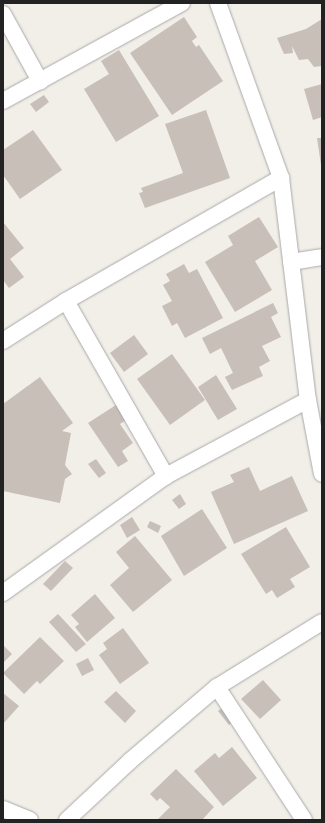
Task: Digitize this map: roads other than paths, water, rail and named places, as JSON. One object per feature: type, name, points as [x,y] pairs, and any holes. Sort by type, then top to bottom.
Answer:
[{"type":"street","points":[[3,102],[182,3]]},
{"type":"street","points":[[218,3],[281,178],[308,400],[322,474]]},
{"type":"street","points":[[3,14],[40,81]]},
{"type":"street","points":[[3,341],[66,301],[281,178]]},
{"type":"street","points":[[291,262],[322,257]]},
{"type":"street","points":[[66,301],[166,476]]},
{"type":"street","points":[[5,586],[166,476],[308,400]]},
{"type":"street","points":[[67,820],[130,761],[217,687],[322,622]]},
{"type":"street","points":[[217,687],[304,820]]},
{"type":"street","points":[[3,809],[30,820]]}]
